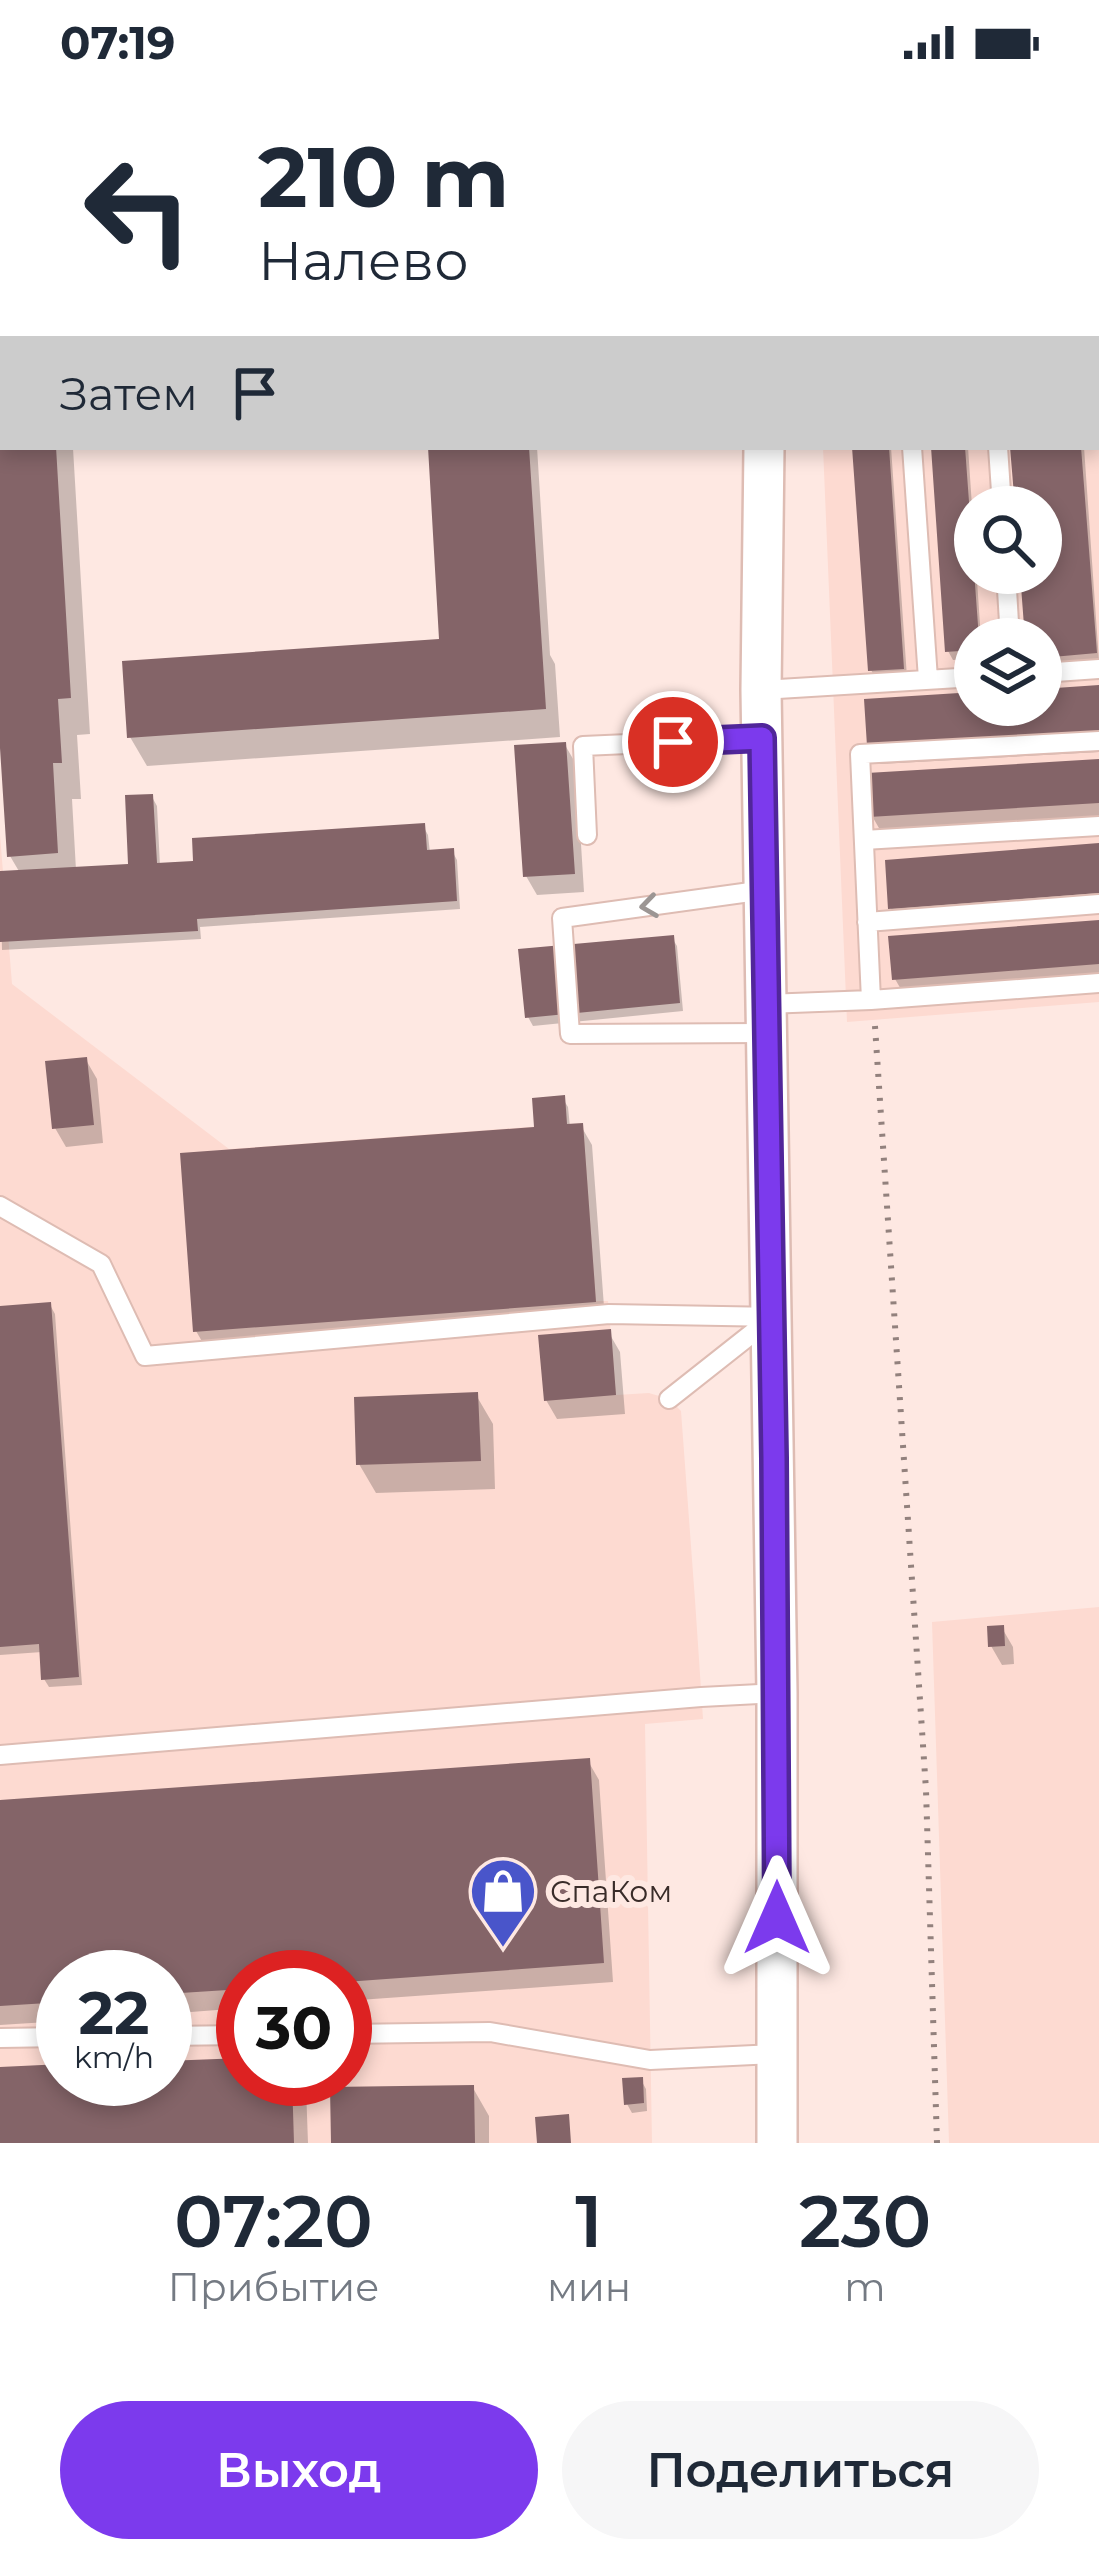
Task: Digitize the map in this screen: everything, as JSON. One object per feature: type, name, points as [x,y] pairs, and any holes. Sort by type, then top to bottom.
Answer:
[{"type":"street","points":[[764,450],[761,690],[777,1693],[777,2143]]},
{"type":"lane","points":[[912,450],[928,679]]},
{"type":"lane","points":[[998,450],[1001,486]]},
{"type":"lane","points":[[1062,672],[1099,669]]},
{"type":"lane","points":[[761,690],[954,677]]},
{"type":"lane","points":[[587,835],[583,746],[762,738]]},
{"type":"lane","points":[[873,1010],[860,754],[1099,741]]},
{"type":"lane","points":[[864,840],[1099,826]]},
{"type":"lane","points":[[765,890],[562,918],[570,1034],[873,1010],[1099,983]]},
{"type":"lane","points":[[867,922],[1099,904]]},
{"type":"lane","points":[[0,1206],[100,1264],[146,1356],[609,1315],[772,1317]]},
{"type":"lane","points":[[669,1400],[772,1317]]},
{"type":"lane","points":[[0,1755],[777,1693]]},
{"type":"lane","points":[[372,2034],[490,2032],[650,2060],[776,2054]]},
{"type":"lane","points":[[0,2038],[36,2037]]},
{"type":"path","points":[[873,1010],[926,1790],[937,2143]]},
{"type":"shaded area","points":[[823,450],[1099,450],[1099,1002],[847,1022]]},
{"type":"shaded area","points":[[0,835],[12,984],[229,1149],[583,1123],[596,1301],[608,1301],[616,1395],[649,1393],[669,1399],[681,1411],[703,1719],[645,1724],[652,2143],[0,2143]]},
{"type":"shaded area","points":[[1099,1607],[1099,2143],[949,2143],[932,1622]]},
{"type":"building","points":[[0,450],[56,450],[71,698],[58,699],[62,763],[53,763],[58,853],[7,857],[0,748]]},
{"type":"building","points":[[428,450],[529,450],[546,709],[127,738],[122,661],[439,639]]},
{"type":"building","points":[[852,450],[889,450],[904,669],[868,671]]},
{"type":"building","points":[[931,450],[965,450],[968,486],[954,486],[954,594],[976,594],[977,618],[954,618],[954,651],[945,652]]},
{"type":"building","points":[[1010,450],[1081,450],[1097,653],[1062,656],[1062,618],[1023,618],[1022,594],[1062,594],[1062,486],[1013,486]]},
{"type":"building","points":[[1099,685],[1099,733],[867,746],[864,699],[954,693],[954,726],[1062,726],[1062,688]]},
{"type":"building","points":[[566,742],[575,874],[523,877],[514,745]]},
{"type":"building","points":[[1099,759],[1099,803],[869,817],[867,773]]},
{"type":"building","points":[[153,794],[157,863],[193,861],[192,838],[425,823],[427,850],[454,848],[457,901],[197,919],[198,931],[0,942],[0,871],[128,864],[125,795]]},
{"type":"building","points":[[1099,843],[1099,893],[888,909],[885,860]]},
{"type":"building","points":[[1099,920],[1099,964],[892,980],[888,936]]},
{"type":"building","points":[[674,935],[680,1003],[525,1018],[518,949]]},
{"type":"building","points":[[87,1057],[94,1125],[52,1129],[45,1061]]},
{"type":"building","points":[[565,1095],[567,1124],[583,1123],[596,1302],[193,1332],[180,1153],[534,1127],[532,1098]]},
{"type":"building","points":[[51,1302],[79,1677],[41,1680],[39,1644],[0,1647],[0,1306]]},
{"type":"building","points":[[611,1329],[616,1395],[544,1401],[538,1335]]},
{"type":"building","points":[[478,1392],[481,1461],[356,1465],[354,1397]]},
{"type":"building","points":[[1004,1625],[1005,1646],[988,1647],[987,1626]]},
{"type":"building","points":[[590,1758],[604,1963],[372,1980],[372,1950],[216,1950],[216,1991],[192,1992],[192,1950],[36,1950],[36,2004],[0,2006],[0,1800]]},
{"type":"building","points":[[216,2059],[216,2106],[293,2106],[294,2143],[0,2143],[0,2067],[36,2065],[36,2106],[192,2106],[192,2060]]},
{"type":"building","points":[[643,2077],[644,2103],[624,2105],[622,2078]]},
{"type":"building","points":[[474,2085],[475,2143],[331,2143],[330,2106],[372,2106],[372,2086]]},
{"type":"building","points":[[569,2114],[571,2143],[537,2143],[535,2117]]},
{"type":"place","name":"СпаКом","points":[[503,1950]]},
{"type":"route","points":[[673,742],[762,738],[777,1918]]}]
